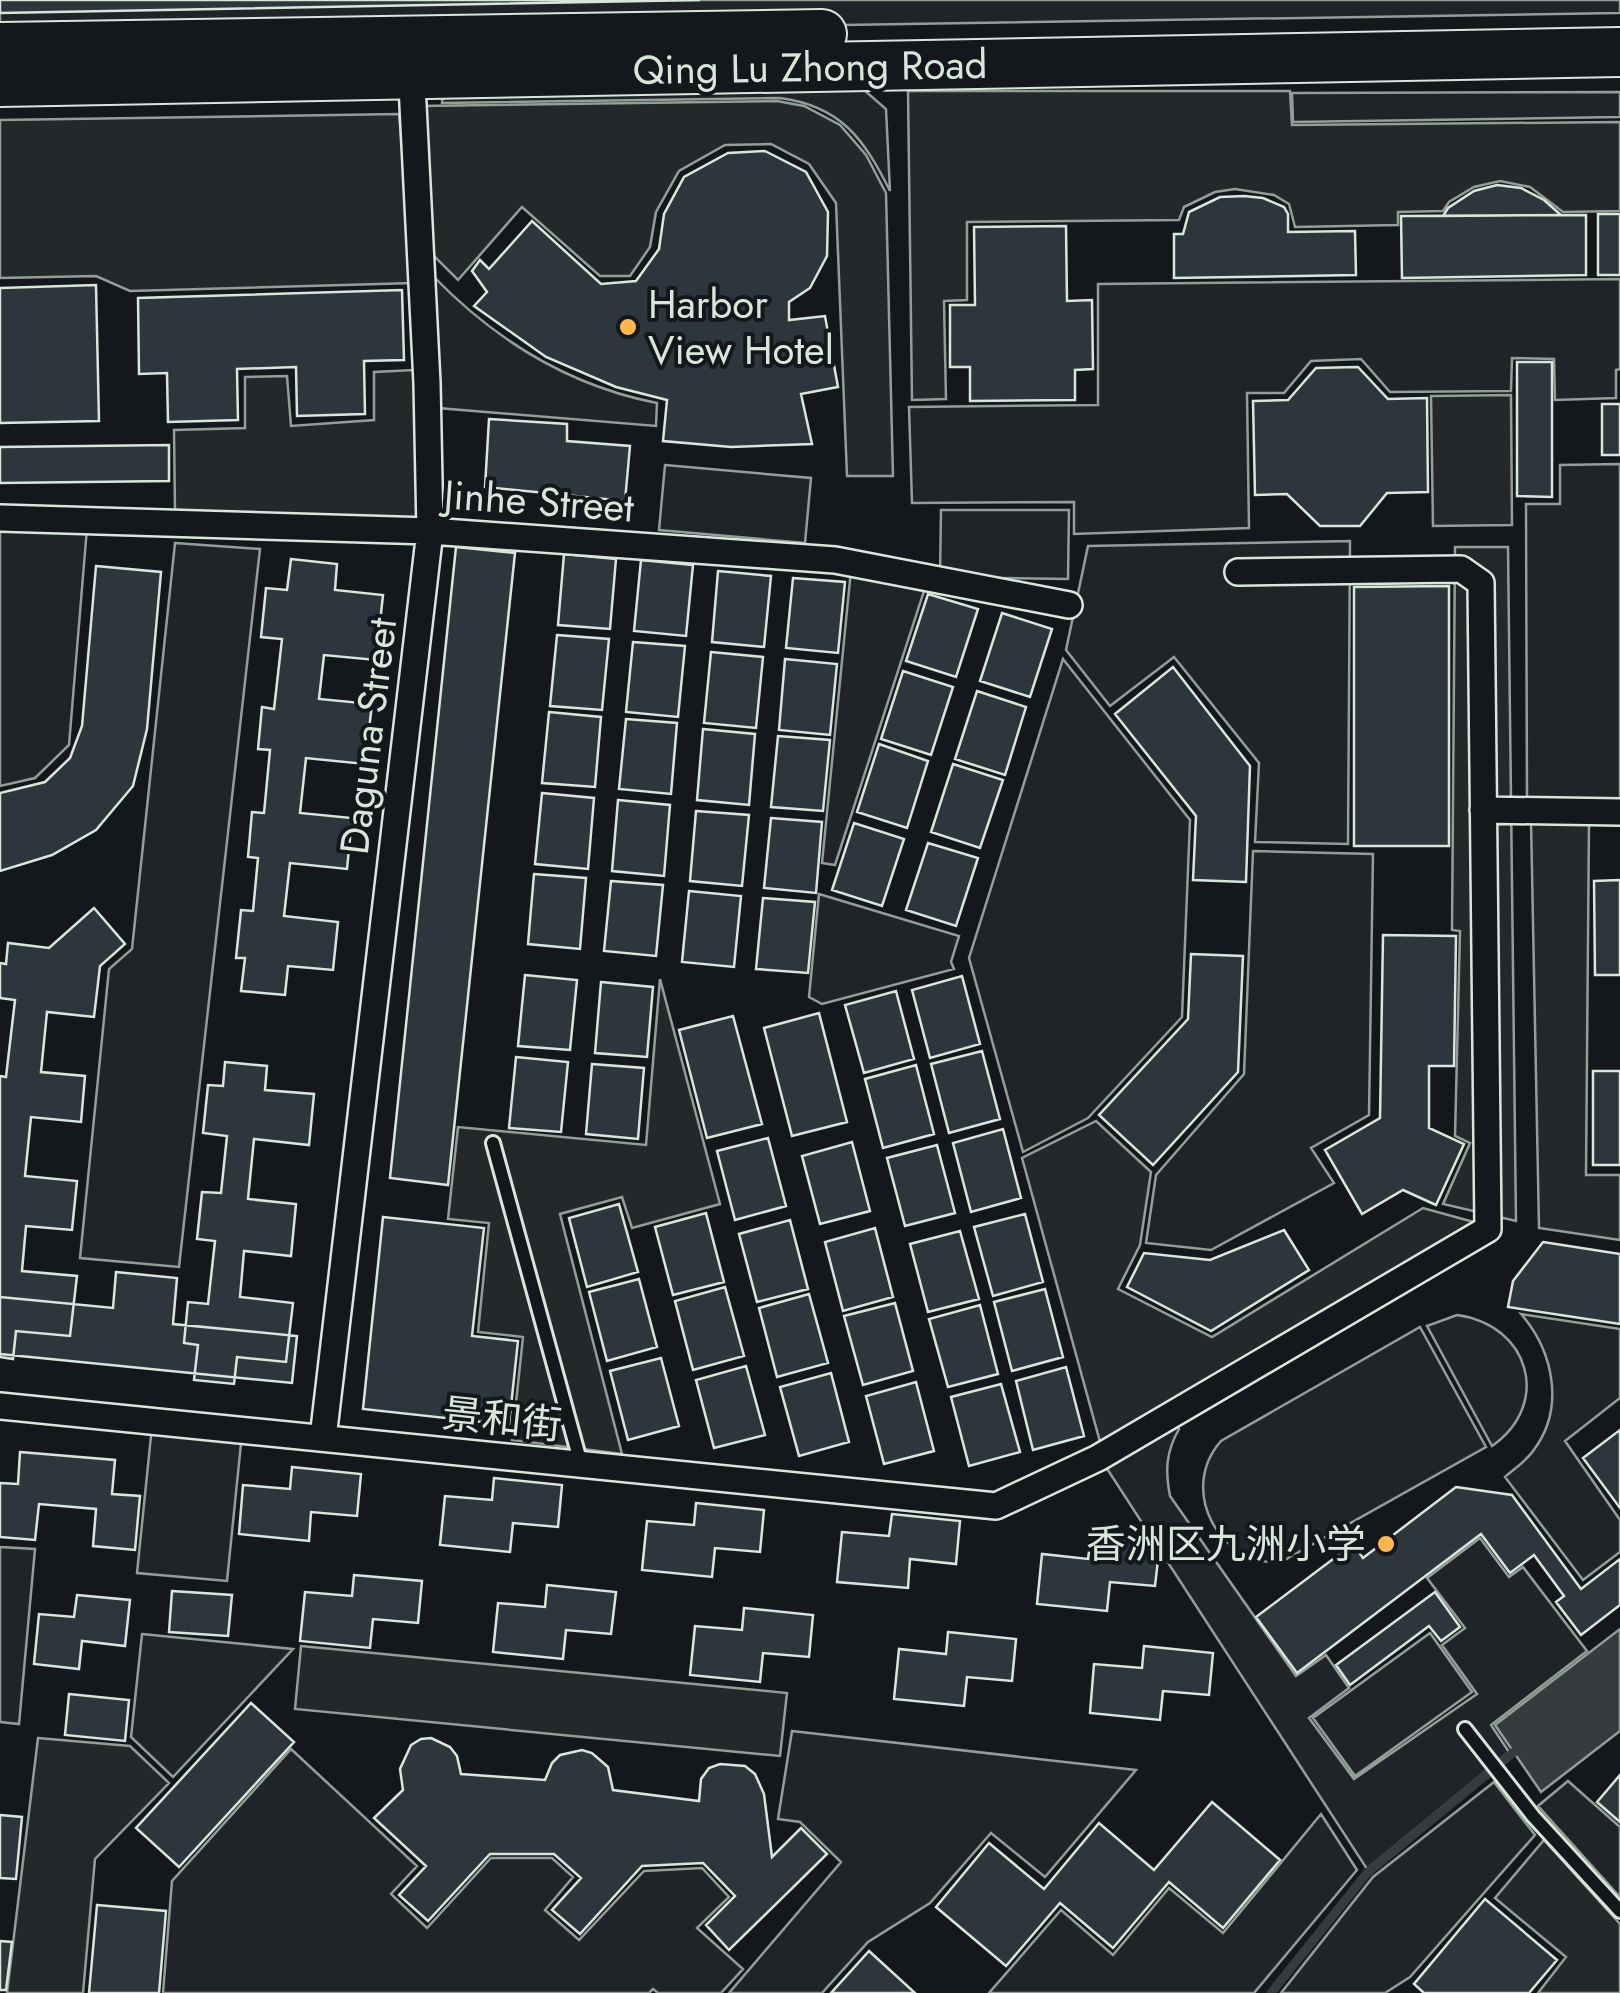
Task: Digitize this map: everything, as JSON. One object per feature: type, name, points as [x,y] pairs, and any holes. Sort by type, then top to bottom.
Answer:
[{"type":"highway","name":"Qing Lu Zhong Road","points":[[0,82],[411,57],[1620,22]]},
{"type":"highway","name":"Qing Lu Zhong Road","points":[[0,47],[411,57],[1620,52]]},
{"type":"street","name":"Daguna Street","points":[[323,1438],[430,531],[411,57]]},
{"type":"street","name":"Jinhe Street","points":[[0,518],[430,531],[835,560],[1069,605]]},
{"type":"street","points":[[1238,572],[1461,570],[1481,583],[1483,810],[1620,812]]},
{"type":"street","name":"景和街","points":[[0,1406],[996,1506],[1098,1458],[1488,1229],[1483,810]]},
{"type":"lane","points":[[493,1142],[581,1464]]},
{"type":"lane","points":[[1464,1729],[1533,1816],[1620,1911]]},
{"type":"shaded area","points":[[0,0],[1620,0],[1620,13],[0,38]]},
{"type":"shaded area","points":[[864,90],[886,109],[890,191],[848,128],[835,117],[801,102],[780,98],[442,103],[443,95]]},
{"type":"shaded area","points":[[908,91],[1290,91],[1292,125],[1620,122],[1620,211],[1563,212],[1530,187],[1500,181],[1474,187],[1449,202],[1443,211],[1398,212],[1398,225],[1295,227],[1289,204],[1274,195],[1235,189],[1215,192],[1184,207],[1179,220],[967,222],[967,300],[944,301],[946,399],[912,400]]},
{"type":"shaded area","points":[[1620,92],[1620,117],[1293,122],[1292,93]]},
{"type":"shaded area","points":[[777,101],[804,106],[840,125],[866,155],[886,193],[893,476],[847,476],[836,203],[809,164],[771,144],[725,145],[679,171],[656,212],[650,247],[630,276],[600,276],[522,207],[458,280],[430,252],[420,106]]},
{"type":"shaded area","points":[[399,114],[414,283],[130,291],[96,276],[0,278],[0,120]]},
{"type":"shaded area","points":[[433,276],[482,320],[536,357],[594,385],[657,403],[656,426],[438,408]]},
{"type":"shaded area","points":[[1620,279],[1620,369],[1616,370],[1616,398],[1555,400],[1554,359],[1512,358],[1511,391],[1390,392],[1361,359],[1311,361],[1284,393],[1247,393],[1249,528],[1074,534],[1074,502],[912,503],[909,407],[1098,405],[1098,284]]},
{"type":"shaded area","points":[[414,370],[419,521],[175,511],[174,430],[245,428],[245,377],[287,376],[291,426],[374,420],[374,372]]},
{"type":"shaded area","points":[[1511,395],[1512,525],[1433,526],[1431,396]]},
{"type":"shaded area","points":[[1620,464],[1620,798],[1527,799],[1526,504],[1560,504],[1560,465]]},
{"type":"shaded area","points":[[665,465],[811,478],[805,543],[659,530]]},
{"type":"shaded area","points":[[941,510],[1069,510],[1068,579],[940,577]]},
{"type":"shaded area","points":[[0,524],[87,528],[69,745],[35,778],[0,786]]},
{"type":"shaded area","points":[[1350,541],[1348,844],[1255,842],[1259,763],[1174,657],[1110,706],[1066,650],[1088,546]]},
{"type":"shaded area","points":[[175,543],[260,549],[179,1267],[80,1258],[109,969],[132,949]]},
{"type":"shaded area","points":[[1455,547],[1508,547],[1516,1221],[1443,1204],[1470,1143],[1455,1136],[1460,931],[1452,930]]},
{"type":"shaded area","points":[[851,570],[926,585],[835,865],[822,863]]},
{"type":"shaded area","points":[[1063,659],[1190,820],[1182,1017],[1088,1118],[1023,1152],[969,958]]},
{"type":"shaded area","points":[[1531,821],[1589,822],[1586,1175],[1620,1175],[1620,1240],[1539,1228]]},
{"type":"shaded area","points":[[1253,851],[1373,854],[1369,1115],[1311,1148],[1334,1183],[1211,1250],[1146,1243],[1156,1175],[1244,1074]]},
{"type":"shaded area","points":[[819,894],[959,936],[951,962],[954,969],[822,1004],[809,997]]},
{"type":"shaded area","points":[[660,979],[720,1204],[632,1228],[622,1197],[560,1214],[622,1454],[512,1440],[523,1337],[478,1332],[489,1223],[448,1219],[458,1127],[646,1145]]},
{"type":"shaded area","points":[[1096,1121],[1151,1172],[1140,1245],[1118,1289],[1212,1337],[1423,1208],[1481,1224],[1102,1449],[1022,1158]]},
{"type":"shaded area","points":[[1521,1314],[1620,1329],[1620,1398],[1565,1441],[1620,1520],[1620,1552],[1583,1580],[1505,1477],[1530,1455],[1543,1434],[1552,1399],[1548,1362]]},
{"type":"shaded area","points":[[1457,1315],[1482,1322],[1502,1334],[1516,1350],[1524,1368],[1527,1389],[1522,1409],[1511,1429],[1492,1446],[1427,1326]]},
{"type":"shaded area","points":[[1420,1327],[1486,1447],[1281,1562],[1259,1560],[1224,1539],[1205,1503],[1203,1482],[1208,1461],[1221,1441]]},
{"type":"shaded area","points":[[1175,1417],[1179,1429],[1168,1461],[1170,1496],[1296,1676],[1326,1655],[1349,1688],[1309,1718],[1354,1779],[1477,1694],[1442,1645],[1465,1628],[1427,1578],[1480,1538],[1509,1577],[1523,1567],[1587,1651],[1491,1725],[1509,1752],[1367,1869],[1102,1461]]},
{"type":"shaded area","points":[[152,1426],[242,1434],[227,1581],[137,1573]]},
{"type":"shaded area","points":[[0,1547],[35,1549],[19,1724],[0,1722]]},
{"type":"shaded area","points":[[1620,1629],[1620,1731],[1541,1792],[1495,1725]]},
{"type":"shaded area","points":[[1430,1633],[1472,1692],[1355,1776],[1313,1718]]},
{"type":"shaded area","points":[[142,1634],[293,1649],[173,1777],[131,1737]]},
{"type":"shaded area","points":[[301,1646],[787,1693],[780,1756],[295,1709]]},
{"type":"shaded area","points":[[792,1731],[1136,1770],[1045,1877],[991,1833],[930,1903],[868,1942],[822,1993],[729,1993],[841,1862],[800,1822],[778,1819]]},
{"type":"shaded area","points":[[38,1738],[130,1746],[169,1783],[95,1859],[83,1993],[7,1993]]},
{"type":"shaded area","points":[[291,1749],[417,1866],[391,1894],[427,1928],[491,1858],[552,1858],[573,1877],[545,1910],[579,1940],[644,1871],[702,1868],[729,1897],[697,1928],[743,1969],[721,1993],[658,1993],[653,1989],[649,1993],[163,1993],[172,1881]]},
{"type":"shaded area","points":[[1568,1781],[1620,1827],[1620,1897],[1538,1806]]},
{"type":"shaded area","points":[[1494,1782],[1535,1835],[1410,1977],[1385,1993],[1281,1993],[1373,1877]]},
{"type":"shaded area","points":[[1321,1814],[1357,1870],[1254,1993],[989,1993],[1061,1910],[1113,1955],[1169,1888],[1223,1933]]},
{"type":"shaded area","points":[[1544,1840],[1620,1924],[1620,1993],[1538,1993],[1566,1957],[1495,1898]]},
{"type":"building","points":[[0,0],[700,0],[0,13]]},
{"type":"building","points":[[765,151],[806,172],[828,212],[827,256],[810,288],[789,302],[789,320],[825,316],[838,387],[801,394],[812,444],[731,447],[663,441],[667,400],[616,387],[546,357],[474,306],[487,292],[472,271],[480,260],[489,269],[532,221],[601,284],[636,281],[659,249],[664,214],[684,177],[728,153]]},
{"type":"building","points":[[1497,185],[1521,188],[1561,215],[1443,216],[1448,208],[1474,191]]},
{"type":"building","points":[[1220,197],[1263,198],[1284,207],[1288,232],[1355,231],[1356,275],[1174,278],[1174,234],[1183,234],[1189,212]]},
{"type":"building","points":[[1598,214],[1620,214],[1620,275],[1598,275]]},
{"type":"building","points":[[1586,215],[1586,275],[1402,278],[1401,216]]},
{"type":"building","points":[[1066,226],[1067,301],[1092,300],[1093,369],[1075,370],[1075,400],[970,401],[970,367],[950,367],[950,305],[975,305],[974,227]]},
{"type":"building","points":[[96,285],[99,421],[0,423],[0,288]]},
{"type":"building","points":[[402,290],[404,360],[364,361],[365,414],[297,416],[296,367],[237,369],[238,420],[168,422],[167,373],[139,374],[138,298]]},
{"type":"building","points":[[1517,362],[1552,362],[1552,497],[1517,496]]},
{"type":"building","points":[[1358,367],[1388,399],[1427,398],[1428,492],[1387,493],[1360,526],[1320,526],[1287,494],[1255,495],[1253,401],[1288,400],[1316,368]]},
{"type":"building","points":[[1602,404],[1620,404],[1620,455],[1602,455]]},
{"type":"building","points":[[489,419],[567,424],[567,441],[630,446],[625,501],[485,487]]},
{"type":"building","points":[[169,445],[169,481],[0,483],[0,447]]},
{"type":"building","points":[[456,547],[515,553],[448,1185],[390,1178]]},
{"type":"building","points":[[564,554],[616,559],[610,629],[558,625]]},
{"type":"building","points":[[291,559],[337,564],[335,590],[383,595],[376,660],[324,655],[319,699],[372,704],[365,764],[306,758],[300,813],[352,818],[347,869],[290,863],[284,916],[338,922],[333,970],[288,966],[285,995],[241,991],[245,958],[236,958],[241,910],[253,911],[258,858],[248,857],[252,812],[264,813],[270,750],[258,749],[262,707],[274,709],[282,639],[261,637],[266,588],[287,590]]},
{"type":"building","points":[[641,560],[693,565],[686,636],[634,631]]},
{"type":"building","points":[[96,566],[161,572],[147,729],[133,786],[96,830],[52,855],[0,871],[0,793],[45,782],[70,758],[82,726]]},
{"type":"building","points":[[718,571],[771,576],[764,647],[712,642]]},
{"type":"building","points":[[793,578],[845,582],[838,653],[786,648]]},
{"type":"building","points":[[1449,586],[1449,846],[1354,846],[1354,587]]},
{"type":"building","points":[[928,594],[978,609],[956,677],[906,661]]},
{"type":"building","points":[[1002,613],[1052,629],[1030,697],[980,681]]},
{"type":"building","points":[[557,635],[609,639],[602,710],[550,706]]},
{"type":"building","points":[[633,642],[685,646],[678,717],[626,712]]},
{"type":"building","points":[[711,652],[763,657],[756,728],[704,723]]},
{"type":"building","points":[[785,659],[837,664],[830,735],[779,730]]},
{"type":"building","points":[[1173,667],[1250,766],[1246,882],[1193,880],[1196,816],[1115,714]]},
{"type":"building","points":[[903,671],[953,687],[931,755],[881,739]]},
{"type":"building","points":[[977,691],[1026,707],[1005,775],[955,759]]},
{"type":"building","points":[[549,712],[601,717],[595,787],[542,783]]},
{"type":"building","points":[[626,719],[677,723],[671,794],[619,789]]},
{"type":"building","points":[[703,729],[755,734],[749,805],[697,800]]},
{"type":"building","points":[[778,736],[830,740],[823,811],[771,807]]},
{"type":"building","points":[[879,744],[928,761],[907,828],[857,812]]},
{"type":"building","points":[[953,764],[1003,780],[980,848],[931,832]]},
{"type":"building","points":[[542,793],[594,798],[588,869],[535,864]]},
{"type":"building","points":[[618,800],[670,805],[664,876],[612,871]]},
{"type":"building","points":[[696,811],[749,815],[742,886],[690,881]]},
{"type":"building","points":[[771,818],[822,822],[816,893],[764,888]]},
{"type":"building","points":[[854,823],[904,839],[882,906],[832,890]]},
{"type":"building","points":[[928,843],[978,858],[956,926],[906,910]]},
{"type":"building","points":[[534,874],[586,878],[580,949],[528,944]]},
{"type":"building","points":[[1620,880],[1620,975],[1595,975],[1594,881]]},
{"type":"building","points":[[611,881],[663,885],[656,956],[604,951]]},
{"type":"building","points":[[689,891],[741,896],[734,967],[682,962]]},
{"type":"building","points":[[763,898],[815,902],[808,973],[756,969]]},
{"type":"building","points":[[94,908],[125,944],[100,966],[94,1017],[47,1012],[41,1072],[85,1076],[81,1122],[31,1117],[25,1176],[77,1181],[72,1230],[26,1226],[22,1271],[77,1276],[70,1336],[16,1331],[13,1359],[0,1357],[0,1076],[6,1077],[15,1000],[0,998],[0,963],[6,964],[8,943],[49,948]]},
{"type":"building","points":[[1383,935],[1456,936],[1454,1066],[1429,1066],[1429,1128],[1464,1144],[1436,1205],[1403,1190],[1362,1214],[1325,1150],[1380,1118]]},
{"type":"building","points":[[1191,954],[1243,956],[1238,1072],[1153,1165],[1099,1115],[1188,1019]]},
{"type":"building","points":[[525,975],[577,980],[570,1050],[518,1046]]},
{"type":"building","points":[[962,976],[980,1044],[930,1058],[912,990]]},
{"type":"building","points":[[601,982],[653,987],[647,1057],[595,1053]]},
{"type":"building","points":[[896,991],[914,1059],[864,1073],[845,1005]]},
{"type":"building","points":[[819,1013],[847,1122],[792,1136],[764,1028]]},
{"type":"building","points":[[733,1016],[762,1124],[707,1138],[679,1030]]},
{"type":"building","points":[[982,1051],[1000,1119],[949,1133],[931,1064]]},
{"type":"building","points":[[516,1057],[568,1062],[561,1132],[509,1128]]},
{"type":"building","points":[[225,1062],[267,1066],[265,1090],[314,1094],[309,1145],[254,1139],[248,1199],[296,1204],[291,1256],[244,1251],[240,1297],[293,1303],[286,1362],[237,1357],[234,1384],[194,1380],[198,1345],[184,1343],[188,1302],[208,1304],[215,1241],[197,1239],[202,1192],[221,1193],[227,1136],[203,1133],[208,1085],[223,1086]]},
{"type":"building","points":[[592,1064],[644,1068],[638,1139],[586,1134]]},
{"type":"building","points":[[916,1065],[934,1134],[883,1148],[865,1079]]},
{"type":"building","points":[[1593,1071],[1620,1071],[1620,1165],[1593,1165]]},
{"type":"building","points":[[1003,1129],[1021,1198],[971,1212],[953,1143]]},
{"type":"building","points":[[768,1138],[786,1206],[735,1220],[717,1151]]},
{"type":"building","points":[[852,1142],[870,1211],[820,1224],[802,1156]]},
{"type":"building","points":[[937,1145],[955,1213],[905,1226],[887,1158]]},
{"type":"building","points":[[619,1204],[638,1272],[587,1287],[569,1218]]},
{"type":"building","points":[[706,1213],[724,1282],[673,1295],[655,1227]]},
{"type":"building","points":[[1025,1214],[1043,1282],[993,1296],[974,1227]]},
{"type":"building","points":[[383,1217],[484,1228],[472,1336],[518,1341],[509,1425],[363,1409]]},
{"type":"building","points":[[790,1220],[808,1289],[757,1302],[739,1234]]},
{"type":"building","points":[[875,1228],[893,1297],[843,1311],[825,1242]]},
{"type":"building","points":[[1284,1230],[1309,1270],[1211,1331],[1127,1287],[1144,1253],[1210,1260]]},
{"type":"building","points":[[960,1231],[979,1299],[928,1312],[910,1244]]},
{"type":"building","points":[[1543,1242],[1620,1254],[1620,1324],[1508,1307],[1513,1281]]},
{"type":"building","points":[[116,1272],[177,1278],[173,1324],[297,1336],[292,1383],[0,1354],[0,1297],[113,1308]]},
{"type":"building","points":[[639,1279],[657,1347],[607,1361],[589,1292]]},
{"type":"building","points":[[725,1287],[744,1356],[693,1370],[675,1301]]},
{"type":"building","points":[[1045,1289],[1063,1357],[1012,1371],[994,1302]]},
{"type":"building","points":[[809,1294],[828,1363],[777,1377],[759,1308]]},
{"type":"building","points":[[895,1303],[913,1371],[863,1385],[844,1316]]},
{"type":"building","points":[[980,1305],[998,1374],[948,1387],[929,1319]]},
{"type":"building","points":[[661,1358],[679,1426],[628,1440],[610,1371]]},
{"type":"building","points":[[746,1366],[765,1435],[714,1448],[696,1380]]},
{"type":"building","points":[[1066,1367],[1084,1436],[1033,1450],[1016,1381]]},
{"type":"building","points":[[831,1373],[849,1442],[799,1456],[780,1387]]},
{"type":"building","points":[[916,1382],[934,1451],[884,1464],[866,1396]]},
{"type":"building","points":[[1001,1384],[1020,1452],[969,1466],[951,1397]]},
{"type":"building","points":[[1620,1430],[1620,1508],[1583,1458]]},
{"type":"building","points":[[20,1452],[115,1460],[112,1494],[140,1496],[135,1550],[93,1546],[96,1509],[39,1504],[35,1540],[0,1537],[0,1483],[18,1484]]},
{"type":"building","points":[[292,1467],[361,1474],[357,1516],[311,1512],[309,1541],[239,1534],[243,1485],[290,1489]]},
{"type":"building","points":[[494,1478],[562,1485],[558,1527],[513,1523],[510,1552],[440,1545],[445,1496],[492,1500]]},
{"type":"building","points":[[1456,1487],[1512,1495],[1581,1589],[1620,1559],[1620,1605],[1581,1635],[1556,1602],[1564,1596],[1534,1555],[1510,1573],[1481,1534],[1297,1673],[1256,1617],[1353,1544],[1363,1558]]},
{"type":"building","points":[[696,1503],[764,1510],[760,1552],[715,1548],[712,1577],[642,1570],[647,1521],[694,1525]]},
{"type":"building","points":[[892,1514],[960,1521],[956,1564],[910,1559],[908,1588],[837,1582],[842,1532],[889,1536]]},
{"type":"building","points":[[1091,1537],[1160,1543],[1155,1586],[1110,1582],[1107,1611],[1037,1604],[1042,1554],[1088,1559]]},
{"type":"building","points":[[354,1575],[422,1581],[418,1623],[373,1619],[370,1648],[300,1641],[305,1592],[352,1596]]},
{"type":"building","points":[[547,1585],[616,1592],[611,1634],[566,1630],[563,1659],[493,1652],[498,1603],[545,1607]]},
{"type":"building","points":[[172,1591],[232,1595],[228,1636],[169,1632]]},
{"type":"building","points":[[1435,1592],[1460,1627],[1441,1641],[1429,1626],[1350,1685],[1336,1665]]},
{"type":"building","points":[[77,1595],[130,1600],[125,1646],[82,1641],[79,1669],[34,1664],[39,1614],[74,1617]]},
{"type":"building","points":[[744,1608],[813,1615],[809,1657],[763,1653],[760,1682],[690,1675],[695,1626],[742,1630]]},
{"type":"building","points":[[948,1632],[1016,1639],[1012,1681],[967,1677],[964,1706],[894,1699],[899,1649],[946,1654]]},
{"type":"building","points":[[1144,1646],[1213,1653],[1209,1695],[1163,1691],[1160,1720],[1090,1713],[1094,1664],[1142,1668]]},
{"type":"building","points":[[69,1694],[129,1700],[125,1741],[65,1735]]},
{"type":"building","points":[[251,1703],[294,1742],[179,1867],[136,1828]]},
{"type":"building","points":[[431,1738],[450,1747],[457,1756],[461,1774],[545,1780],[560,1755],[582,1750],[608,1767],[613,1790],[699,1801],[701,1779],[709,1768],[720,1764],[745,1766],[755,1774],[764,1794],[772,1857],[801,1828],[827,1854],[729,1950],[706,1925],[735,1896],[703,1863],[642,1866],[580,1934],[552,1910],[581,1878],[554,1854],[490,1854],[428,1921],[399,1895],[426,1866],[374,1818],[403,1790],[400,1769],[411,1745]]},
{"type":"building","points":[[1620,1775],[1620,1822],[1597,1802]]},
{"type":"building","points":[[1212,1802],[1280,1860],[1223,1928],[1169,1882],[1113,1948],[1060,1903],[1006,1966],[936,1907],[989,1843],[1044,1889],[1099,1823],[1154,1870]]},
{"type":"building","points":[[0,1815],[22,1817],[16,1879],[0,1878]]},
{"type":"building","points":[[1485,1899],[1557,1960],[1529,1993],[1424,1993],[1414,1984]]},
{"type":"building","points":[[97,1905],[166,1911],[159,1993],[89,1993]]},
{"type":"building","points":[[0,1941],[12,1942],[6,1990],[0,1990]]},
{"type":"building","points":[[869,1951],[915,1993],[831,1993]]},
{"type":"waterway","points":[[1271,1993],[1367,1873],[1520,1747]]},
{"type":"place","name":"Harbor View Hotel","points":[[628,327]]},
{"type":"place","name":"香洲区九洲小学","points":[[1386,1544]]}]
